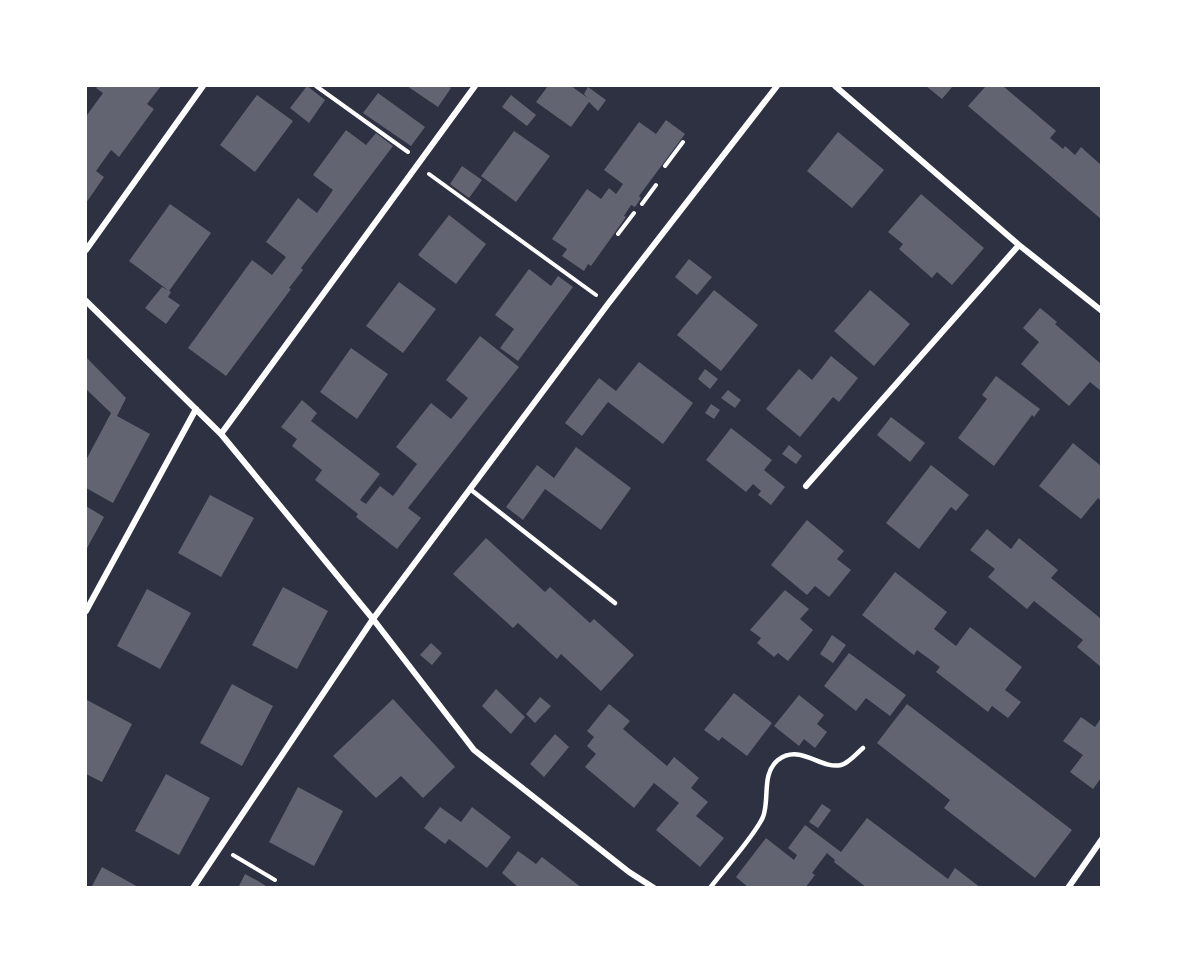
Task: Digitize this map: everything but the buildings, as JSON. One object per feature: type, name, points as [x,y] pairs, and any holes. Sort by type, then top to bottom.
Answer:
[{"type":"street","points":[[86,250],[203,86]]},
{"type":"street","points":[[221,434],[475,86]]},
{"type":"street","points":[[193,888],[373,619],[608,304],[777,86]]},
{"type":"street","points":[[835,86],[1019,245],[1101,311]]},
{"type":"street","points":[[806,486],[1019,245]]},
{"type":"street","points":[[86,301],[221,434],[373,619],[474,750],[629,872],[654,888]]},
{"type":"street","points":[[86,611],[196,408]]},
{"type":"street","points":[[1068,888],[1101,839]]},
{"type":"lane","points":[[470,489],[615,603]]},
{"type":"lane","points":[[710,888],[762,819],[771,768],[779,759],[788,755],[800,754],[834,766],[842,765],[862,748]]},
{"type":"path","points":[[316,86],[421,162],[431,177],[608,304]]},
{"type":"path","points":[[665,166],[683,142]]},
{"type":"path","points":[[642,204],[657,185]]},
{"type":"path","points":[[618,234],[634,213]]},
{"type":"path","points":[[219,848],[275,880]]}]
